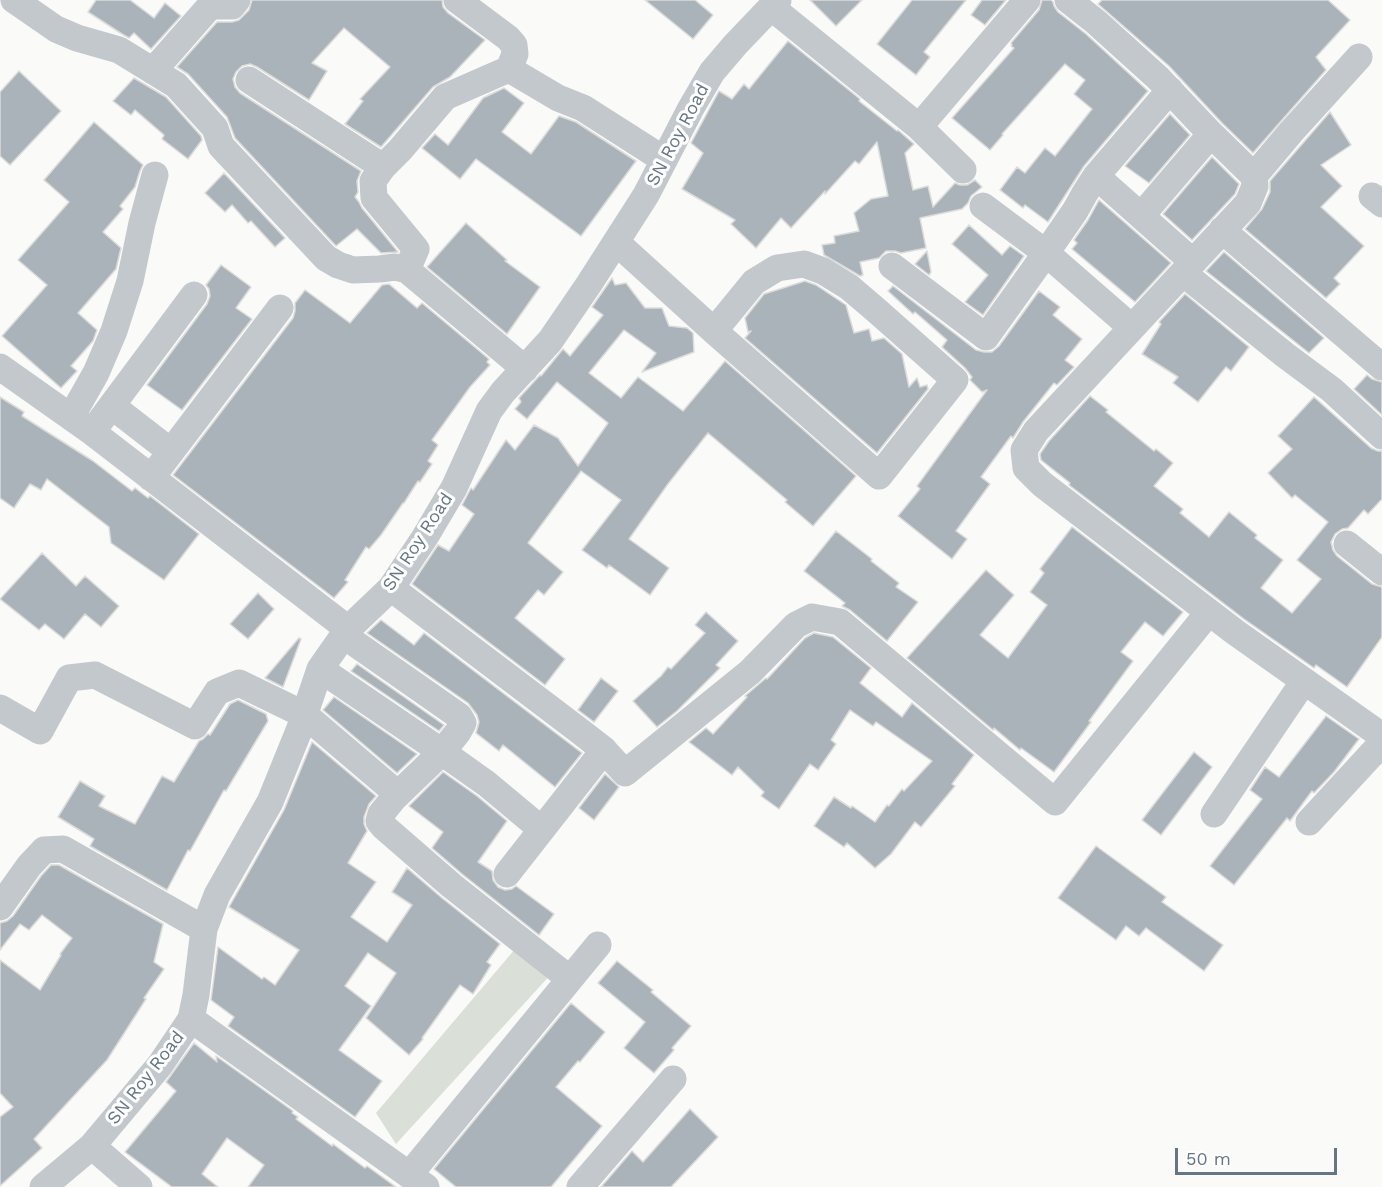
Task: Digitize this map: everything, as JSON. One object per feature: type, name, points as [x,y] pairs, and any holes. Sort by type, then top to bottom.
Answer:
[{"type":"street","points":[[14,0],[56,29],[77,38],[119,50],[176,85],[215,128],[221,146],[326,258],[338,266],[353,270],[395,267],[407,270],[525,369]]},
{"type":"street","points":[[153,71],[210,6],[231,6],[237,0]]},
{"type":"street","points":[[407,270],[416,249],[374,198],[373,181],[382,167],[400,150],[445,98],[509,69],[515,54],[514,45],[508,38],[457,0]]},
{"type":"street","points":[[919,127],[1027,0]]},
{"type":"street","points":[[1068,0],[1096,22],[1170,90],[1254,177],[1255,186],[1248,203],[1036,431],[1024,450],[1026,468],[1042,484],[1209,612],[1382,736]]},
{"type":"street","points":[[775,4],[919,127],[963,170]]},
{"type":"street","name":"SN Roy Road","points":[[43,1187],[92,1146],[160,1065],[190,1019],[196,995],[204,929],[217,896],[270,802],[305,715],[320,669],[346,632],[391,588],[453,488],[489,411],[549,341],[589,284],[646,195],[663,159],[712,72],[775,4]]},
{"type":"street","points":[[1254,177],[1359,57]]},
{"type":"street","points":[[509,69],[558,98],[583,108],[663,159]]},
{"type":"street","points":[[249,80],[382,167]]},
{"type":"street","points":[[892,266],[986,338],[1075,211],[1096,176],[1170,90]]},
{"type":"street","points":[[1141,216],[1211,134]]},
{"type":"street","points":[[81,425],[96,373],[114,331],[130,281],[155,175]]},
{"type":"street","points":[[1096,176],[1141,216],[1188,267],[1285,355],[1332,390],[1382,436]]},
{"type":"street","points":[[983,206],[1046,253],[1131,327]]},
{"type":"street","points":[[1222,230],[1382,367]]},
{"type":"street","points":[[616,242],[714,331],[879,476],[955,380],[849,287],[823,271],[804,264],[777,268],[753,282],[714,331]]},
{"type":"street","points":[[81,425],[112,406],[194,295]]},
{"type":"street","points":[[151,478],[280,308]]},
{"type":"street","points":[[0,367],[151,478],[346,632],[459,716],[463,723],[458,732],[442,752],[394,798],[381,814],[380,821],[452,886],[570,979]]},
{"type":"street","points":[[112,406],[170,451]]},
{"type":"street","points":[[1347,544],[1382,572]]},
{"type":"street","points":[[391,588],[604,750],[625,773],[750,672],[796,625],[812,617],[840,622],[1055,801],[1209,612]]},
{"type":"street","points":[[320,669],[487,784],[542,829]]},
{"type":"street","points":[[0,708],[40,731],[69,678],[95,675],[195,726],[217,692],[239,683],[305,715],[386,783],[393,790],[394,798]]},
{"type":"street","points":[[1214,814],[1304,681]]},
{"type":"street","points":[[1309,822],[1382,743]]},
{"type":"street","points":[[507,874],[604,750]]},
{"type":"street","points":[[0,907],[29,866],[44,850],[63,849],[204,929]]},
{"type":"street","points":[[190,1019],[418,1181],[598,945]]},
{"type":"street","points":[[580,1187],[673,1079]]},
{"type":"street","points":[[92,1146],[139,1187]]},
{"type":"shaded area","points":[[521,942],[553,972],[396,1144],[376,1113]]},
{"type":"building","points":[[96,0],[130,0],[154,18],[165,3],[181,16],[151,49],[134,33],[129,38],[88,12]]},
{"type":"building","points":[[252,0],[442,0],[443,7],[448,13],[485,40],[450,77],[433,87],[381,147],[345,124],[363,101],[360,99],[390,67],[344,28],[312,63],[327,71],[309,100],[250,64],[242,66],[233,79],[240,93],[361,171],[355,197],[398,252],[381,253],[357,229],[336,246],[235,138],[227,117],[188,74],[177,67],[217,22],[239,20],[249,10]]},
{"type":"building","points":[[645,0],[695,0],[713,15],[693,39]]},
{"type":"building","points":[[810,0],[862,0],[836,26]]},
{"type":"building","points":[[912,0],[966,0],[924,52],[930,57],[916,75],[877,44]]},
{"type":"building","points":[[982,0],[1006,0],[985,25],[971,15]]},
{"type":"building","points":[[1042,0],[1051,0],[1058,12],[1086,34],[1148,91],[1084,166],[1048,222],[1025,205],[1023,208],[1000,190],[1017,167],[1025,173],[1045,148],[1055,156],[1092,109],[1074,94],[1085,80],[1065,64],[990,150],[952,118],[1014,48],[1011,43],[1039,10]]},
{"type":"building","points":[[1102,0],[1328,0],[1350,20],[1316,57],[1326,70],[1253,153],[1169,66],[1098,4]]},
{"type":"building","points":[[788,41],[914,144],[905,153],[913,190],[928,186],[933,207],[955,183],[967,185],[975,180],[982,187],[971,196],[962,209],[920,218],[926,248],[901,253],[886,251],[879,258],[860,262],[863,275],[860,276],[824,255],[822,245],[835,243],[834,236],[859,231],[854,213],[871,199],[888,196],[877,142],[859,164],[855,161],[791,228],[781,218],[756,248],[731,224],[735,220],[682,189],[703,153],[691,143],[719,91],[732,99],[744,84],[749,89]]},
{"type":"building","points":[[19,71],[61,111],[10,165],[0,156],[0,92]]},
{"type":"building","points":[[134,78],[166,97],[201,136],[202,140],[188,159],[162,139],[164,135],[135,110],[131,115],[113,101]]},
{"type":"building","points":[[504,88],[524,103],[502,132],[531,154],[559,116],[576,122],[636,161],[581,236],[476,159],[460,179],[422,148],[435,134],[448,145],[483,98]]},
{"type":"building","points":[[1330,112],[1351,145],[1321,165],[1342,186],[1321,207],[1364,246],[1334,278],[1340,284],[1326,298],[1245,229],[1262,209],[1270,192],[1270,181]]},
{"type":"building","points":[[1170,114],[1190,135],[1149,183],[1125,166]]},
{"type":"building","points":[[94,122],[143,165],[135,187],[120,206],[123,209],[103,232],[121,248],[116,269],[78,313],[97,330],[93,341],[71,366],[77,371],[61,388],[2,336],[47,285],[18,260],[69,202],[44,180]]},
{"type":"building","points":[[1212,157],[1239,184],[1235,194],[1192,240],[1163,214]]},
{"type":"building","points":[[224,173],[285,238],[275,247],[251,221],[248,223],[232,205],[225,212],[205,193]]},
{"type":"building","points":[[1099,200],[1171,263],[1135,302],[1072,249],[1077,243],[1074,240]]},
{"type":"building","points":[[466,223],[507,260],[505,261],[540,287],[507,334],[427,267]]},
{"type":"building","points":[[969,225],[1002,255],[1010,246],[1024,256],[983,315],[965,302],[988,275],[952,244]]},
{"type":"building","points":[[927,251],[931,272],[929,275],[915,264]]},
{"type":"building","points":[[1224,252],[1324,338],[1309,353],[1206,271]]},
{"type":"building","points":[[221,265],[251,287],[236,308],[252,319],[182,410],[147,385],[207,304],[210,296],[206,285]]},
{"type":"building","points":[[612,278],[615,285],[626,283],[645,308],[662,308],[669,326],[687,328],[693,333],[694,352],[642,372],[656,353],[624,330],[589,373],[621,398],[638,377],[683,411],[725,361],[856,476],[813,526],[785,502],[787,500],[708,433],[629,539],[669,568],[650,595],[609,565],[607,568],[582,550],[621,500],[581,471],[528,543],[563,572],[544,595],[538,590],[515,618],[565,659],[545,685],[412,584],[438,545],[449,551],[474,514],[462,505],[471,488],[473,490],[506,440],[515,450],[534,425],[558,438],[578,466],[608,423],[557,382],[527,419],[515,409],[521,402],[519,398],[563,349],[570,356],[603,315],[592,307]]},
{"type":"building","points":[[805,281],[816,285],[846,305],[854,333],[869,329],[872,341],[884,338],[902,354],[909,387],[917,378],[920,387],[927,385],[928,389],[877,453],[745,338],[751,331],[748,332],[745,318],[764,294]]},
{"type":"building","points":[[389,284],[417,308],[422,303],[489,359],[487,362],[490,365],[470,387],[432,440],[438,445],[428,461],[432,464],[420,482],[418,481],[381,535],[369,549],[366,547],[345,580],[348,582],[334,598],[173,475],[293,318],[295,303],[305,290],[350,323],[382,285]]},
{"type":"building","points":[[893,286],[976,350],[992,352],[999,346],[1039,291],[1060,307],[1053,315],[1082,339],[1065,360],[1074,367],[1057,385],[1054,383],[981,477],[990,484],[956,531],[967,539],[952,559],[898,516],[920,489],[917,486],[987,390],[982,392],[970,380],[972,377],[965,368],[942,347],[947,340],[888,291]]},
{"type":"building","points":[[1185,294],[1249,347],[1231,371],[1226,367],[1198,402],[1173,383],[1178,377],[1142,354],[1161,324],[1159,322]]},
{"type":"building","points":[[1367,375],[1382,382],[1382,415],[1354,389]]},
{"type":"building","points":[[1090,396],[1154,451],[1156,449],[1173,463],[1154,486],[1183,509],[1180,513],[1209,537],[1229,512],[1257,535],[1255,538],[1283,560],[1261,588],[1292,613],[1321,579],[1297,560],[1328,522],[1295,495],[1292,498],[1268,473],[1292,449],[1278,436],[1314,397],[1371,448],[1382,451],[1382,499],[1368,514],[1364,510],[1348,528],[1335,534],[1331,542],[1337,556],[1372,584],[1382,587],[1382,637],[1347,687],[1316,665],[1314,668],[1244,619],[1069,485],[1070,483],[1041,460],[1040,454],[1049,441]]},
{"type":"building","points":[[0,397],[24,412],[22,416],[93,461],[132,491],[135,488],[148,498],[150,496],[199,534],[164,580],[111,543],[109,527],[47,479],[41,490],[30,484],[14,508],[0,498]]},
{"type":"building","points":[[1072,527],[1183,612],[1163,636],[1145,622],[1121,652],[1133,661],[1054,772],[1021,748],[1020,750],[994,728],[993,730],[907,658],[986,570],[1014,595],[980,635],[1008,658],[1047,605],[1030,592],[1044,573],[1040,569]]},
{"type":"building","points":[[836,531],[899,583],[896,587],[918,602],[887,641],[842,606],[845,603],[804,571]]},
{"type":"building","points":[[42,553],[76,586],[85,576],[119,606],[101,627],[85,614],[64,639],[45,624],[39,630],[0,599]]},
{"type":"building","points":[[258,593],[274,609],[248,639],[230,624]]},
{"type":"building","points":[[706,612],[738,641],[716,665],[720,668],[677,711],[657,727],[633,701],[668,667],[671,669],[705,633],[695,625]]},
{"type":"building","points":[[381,620],[414,645],[424,633],[582,753],[555,787],[503,745],[499,751],[476,733],[479,722],[468,703],[367,633]]},
{"type":"building","points":[[814,633],[833,637],[871,668],[860,683],[902,717],[912,703],[974,755],[952,784],[955,786],[921,827],[915,822],[891,854],[875,868],[847,843],[844,847],[814,826],[834,797],[875,822],[887,805],[889,806],[902,789],[904,791],[932,761],[876,722],[873,726],[850,710],[831,740],[836,744],[818,770],[810,764],[779,809],[761,796],[764,792],[738,767],[732,775],[689,742],[706,728],[713,734],[747,697],[745,696],[767,679],[805,638]]},
{"type":"building","points":[[299,638],[301,639],[283,687],[265,678]]},
{"type":"building","points":[[357,664],[444,725],[439,731],[351,671]]},
{"type":"building","points":[[601,678],[618,691],[594,722],[578,710]]},
{"type":"building","points":[[334,697],[417,754],[397,773],[323,710]]},
{"type":"building","points":[[238,700],[266,714],[268,721],[226,791],[224,790],[190,851],[188,850],[167,890],[90,846],[94,839],[58,817],[80,781],[105,796],[99,806],[135,824],[162,776],[174,782],[199,741],[208,734],[210,735],[230,704]]},
{"type":"building","points":[[1326,716],[1359,739],[1334,772],[1314,793],[1312,791],[1290,821],[1287,818],[1234,885],[1210,866],[1262,799],[1250,790],[1265,767],[1279,777]]},
{"type":"building","points":[[312,742],[376,796],[369,804],[364,817],[367,831],[348,863],[376,882],[351,917],[387,942],[412,905],[392,892],[407,868],[500,944],[487,962],[491,965],[473,994],[460,985],[423,1039],[409,1055],[366,1018],[396,973],[368,953],[345,986],[371,1006],[339,1050],[382,1081],[355,1117],[228,1026],[234,1017],[211,1000],[218,947],[262,979],[264,977],[275,985],[299,950],[229,907],[284,810]]},
{"type":"building","points":[[1194,752],[1212,767],[1161,835],[1142,820]]},
{"type":"building","points":[[443,772],[507,821],[478,862],[492,871],[493,880],[498,887],[505,890],[516,886],[554,914],[539,935],[432,848],[443,832],[409,806]]},
{"type":"building","points":[[605,774],[619,787],[594,820],[579,808]]},
{"type":"building","points":[[1096,846],[1166,897],[1162,902],[1223,945],[1204,971],[1146,928],[1139,936],[1126,926],[1116,940],[1058,898]]},
{"type":"building","points":[[51,865],[59,865],[163,924],[154,962],[164,969],[107,1060],[34,1139],[42,1148],[0,1186],[0,1117],[13,1107],[0,1093],[0,960],[40,990],[60,954],[72,938],[42,915],[29,930],[20,924],[0,950],[0,923],[13,916]]},
{"type":"building","points":[[617,961],[653,990],[651,992],[691,1026],[654,1073],[624,1048],[645,1022],[598,983]]},
{"type":"building","points":[[571,1003],[605,1032],[556,1087],[602,1126],[551,1187],[456,1187],[434,1169]]},
{"type":"building","points":[[194,1043],[217,1062],[216,1056],[293,1111],[292,1113],[298,1117],[296,1119],[332,1146],[333,1144],[396,1187],[248,1187],[264,1165],[227,1138],[202,1174],[218,1187],[172,1187],[125,1152],[176,1091],[166,1082]]},
{"type":"building","points":[[690,1109],[718,1137],[671,1187],[601,1187],[632,1151],[643,1162]]}]
